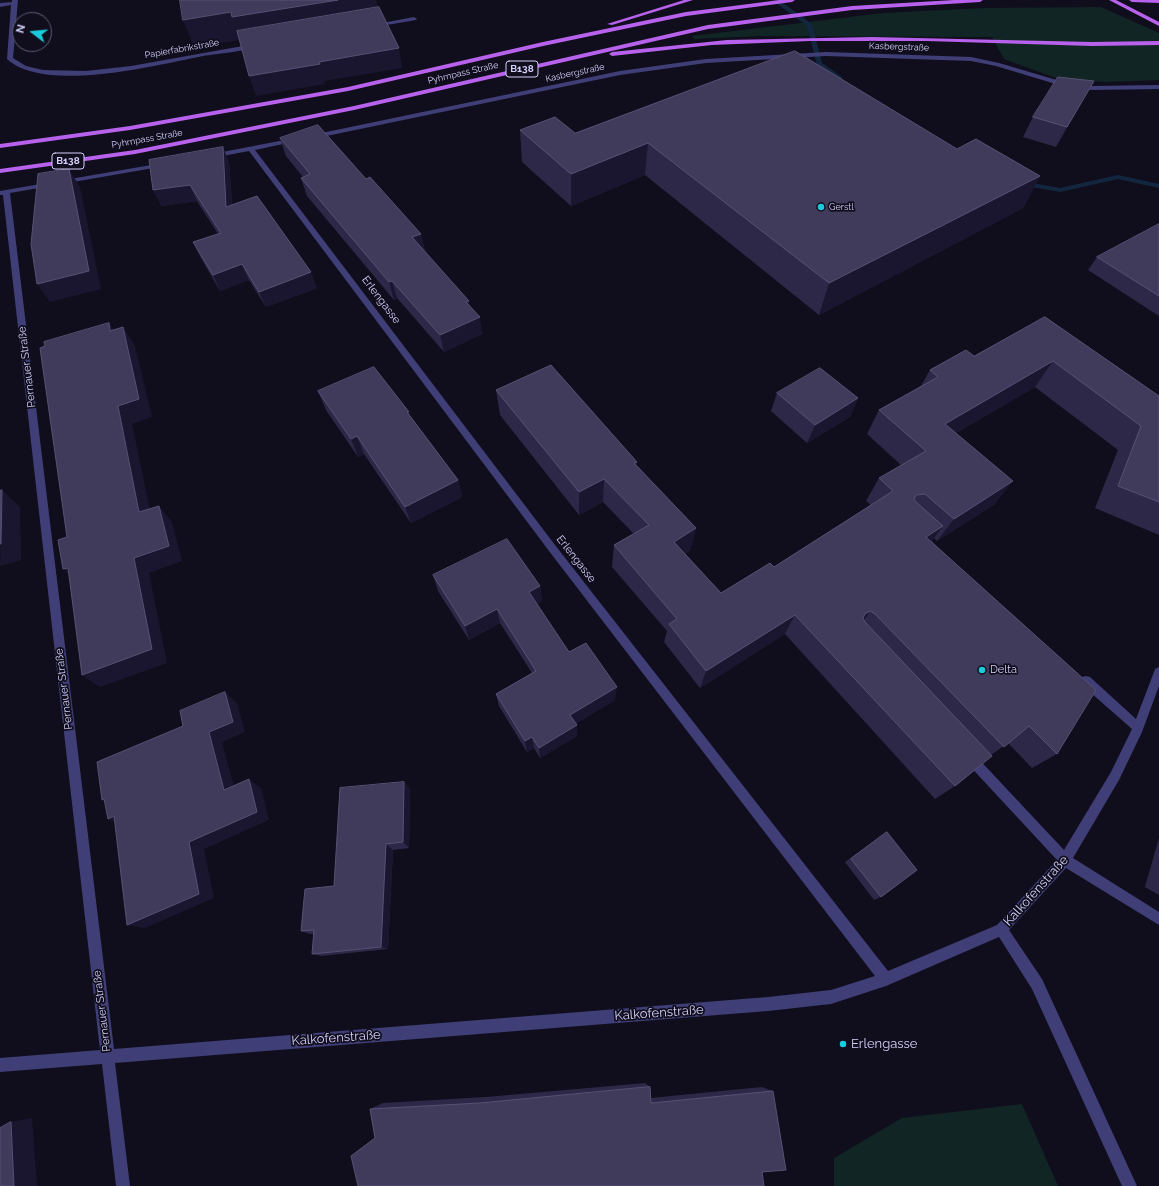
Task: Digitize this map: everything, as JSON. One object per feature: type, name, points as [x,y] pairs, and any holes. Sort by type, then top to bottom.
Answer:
[{"type":"main road","points":[[543,44],[690,0]]},
{"type":"main road","name":"Pyhrnpass Straße","points":[[0,146],[130,128],[348,89],[543,44],[686,14],[792,0]]},
{"type":"main road","name":"Pyhrnpass Straße","points":[[0,171],[135,152],[347,110],[566,58],[708,27],[852,8],[980,0]]},
{"type":"main road","points":[[1112,0],[1159,24]]},
{"type":"main road","points":[[1132,0],[1159,1]]},
{"type":"main road","points":[[566,58],[725,42],[894,39],[1026,44],[1117,45],[1159,43]]},
{"type":"street","points":[[0,5],[15,1]]},
{"type":"street","name":"Papierfabrikstraße","points":[[15,1],[10,59],[17,65],[28,70],[98,73],[258,46]]},
{"type":"street","points":[[367,27],[414,19]]},
{"type":"street","name":"Kasbergstraße","points":[[206,158],[620,73],[706,61],[826,54],[971,58],[997,64],[1059,83],[1092,88],[1159,87]]},
{"type":"street","name":"Erlengasse","points":[[252,149],[552,548],[886,979]]},
{"type":"street","points":[[3,192],[168,165]]},
{"type":"street","name":"Pernauer Straße","points":[[3,192],[123,1186]]},
{"type":"street","name":"Kalkofenstraße","points":[[0,1065],[768,1004],[831,997],[886,979],[1001,930],[1066,860],[1115,776],[1138,728],[1159,672]]},
{"type":"street","points":[[1079,675],[1138,728]]},
{"type":"street","points":[[963,751],[1066,860],[1159,919]]},
{"type":"street","points":[[1001,930],[1037,984],[1130,1186]]},
{"type":"green space","points":[[1101,7],[1159,33],[1159,80],[1104,82],[1056,78],[1004,59],[992,37],[761,36],[694,39],[692,36],[883,13],[985,8]]},
{"type":"green space","points":[[1022,1104],[1058,1186],[834,1186],[834,1158],[902,1118]]},
{"type":"building","points":[[180,0],[338,0],[232,17],[231,12],[183,20]]},
{"type":"building","points":[[379,7],[399,48],[319,62],[320,64],[249,76],[237,31]]},
{"type":"building","points":[[795,51],[957,149],[976,139],[1040,176],[829,283],[648,143],[571,174],[520,130],[555,117],[575,133]]},
{"type":"building","points":[[1058,77],[1094,81],[1067,127],[1033,117]]},
{"type":"building","points":[[318,125],[366,179],[370,177],[421,234],[412,237],[469,301],[466,302],[480,317],[440,335],[392,281],[389,282],[301,178],[310,174],[280,138]]},
{"type":"building","points":[[223,147],[226,207],[257,196],[311,272],[259,292],[242,264],[213,275],[193,242],[221,233],[190,185],[153,190],[149,160]]},
{"type":"building","points":[[69,169],[89,271],[37,284],[31,244],[38,174]]},
{"type":"building","points":[[1159,224],[1159,296],[1097,257]]},
{"type":"building","points":[[1045,317],[1159,396],[1159,502],[1118,486],[1141,426],[1053,361],[945,424],[1013,481],[954,519],[925,494],[916,495],[914,499],[916,502],[943,526],[926,537],[1096,690],[1057,754],[1029,726],[1004,747],[875,614],[870,611],[865,614],[863,618],[865,622],[992,756],[955,786],[795,615],[706,671],[669,624],[677,619],[614,545],[649,525],[604,479],[579,492],[496,390],[551,365],[637,462],[634,463],[696,528],[674,542],[721,593],[770,563],[774,567],[893,491],[879,478],[926,451],[879,410],[938,377],[930,370],[966,350],[974,356]]},
{"type":"building","points":[[109,323],[110,331],[123,327],[139,399],[118,406],[139,512],[159,506],[169,546],[134,558],[152,649],[82,675],[68,568],[63,569],[58,540],[67,537],[40,348],[45,346],[44,342]]},
{"type":"building","points":[[374,367],[409,412],[407,412],[458,480],[405,507],[357,436],[351,439],[318,391]]},
{"type":"building","points":[[820,368],[858,398],[815,425],[777,393]]},
{"type":"building","points":[[2,490],[1,544],[0,544],[0,491]]},
{"type":"building","points":[[507,539],[540,586],[529,592],[569,652],[586,643],[617,687],[570,715],[577,725],[539,748],[532,737],[525,741],[496,694],[536,671],[497,609],[465,626],[433,575]]},
{"type":"building","points":[[225,692],[233,722],[209,732],[224,790],[249,779],[257,812],[189,842],[199,894],[127,925],[114,816],[108,819],[104,799],[102,800],[97,762],[183,726],[180,711]]},
{"type":"building","points":[[404,782],[403,842],[386,844],[381,947],[312,954],[314,930],[301,931],[305,889],[334,886],[340,788]]},
{"type":"building","points":[[887,832],[917,870],[881,897],[851,859]]},
{"type":"building","points":[[650,1087],[651,1103],[773,1091],[786,1170],[762,1172],[764,1186],[358,1186],[351,1156],[375,1138],[370,1109],[480,1103]]},
{"type":"building","points":[[11,1122],[14,1186],[0,1186],[0,1128]]},
{"type":"waterway","points":[[775,0],[810,25],[819,64],[840,78]]},
{"type":"waterway","points":[[1021,183],[1060,190],[1118,177],[1159,186]]},
{"type":"place","name":"Gerstl","points":[[821,207]]},
{"type":"place","name":"Delta","points":[[982,670]]},
{"type":"place","name":"Erlengasse","points":[[843,1044]]}]
